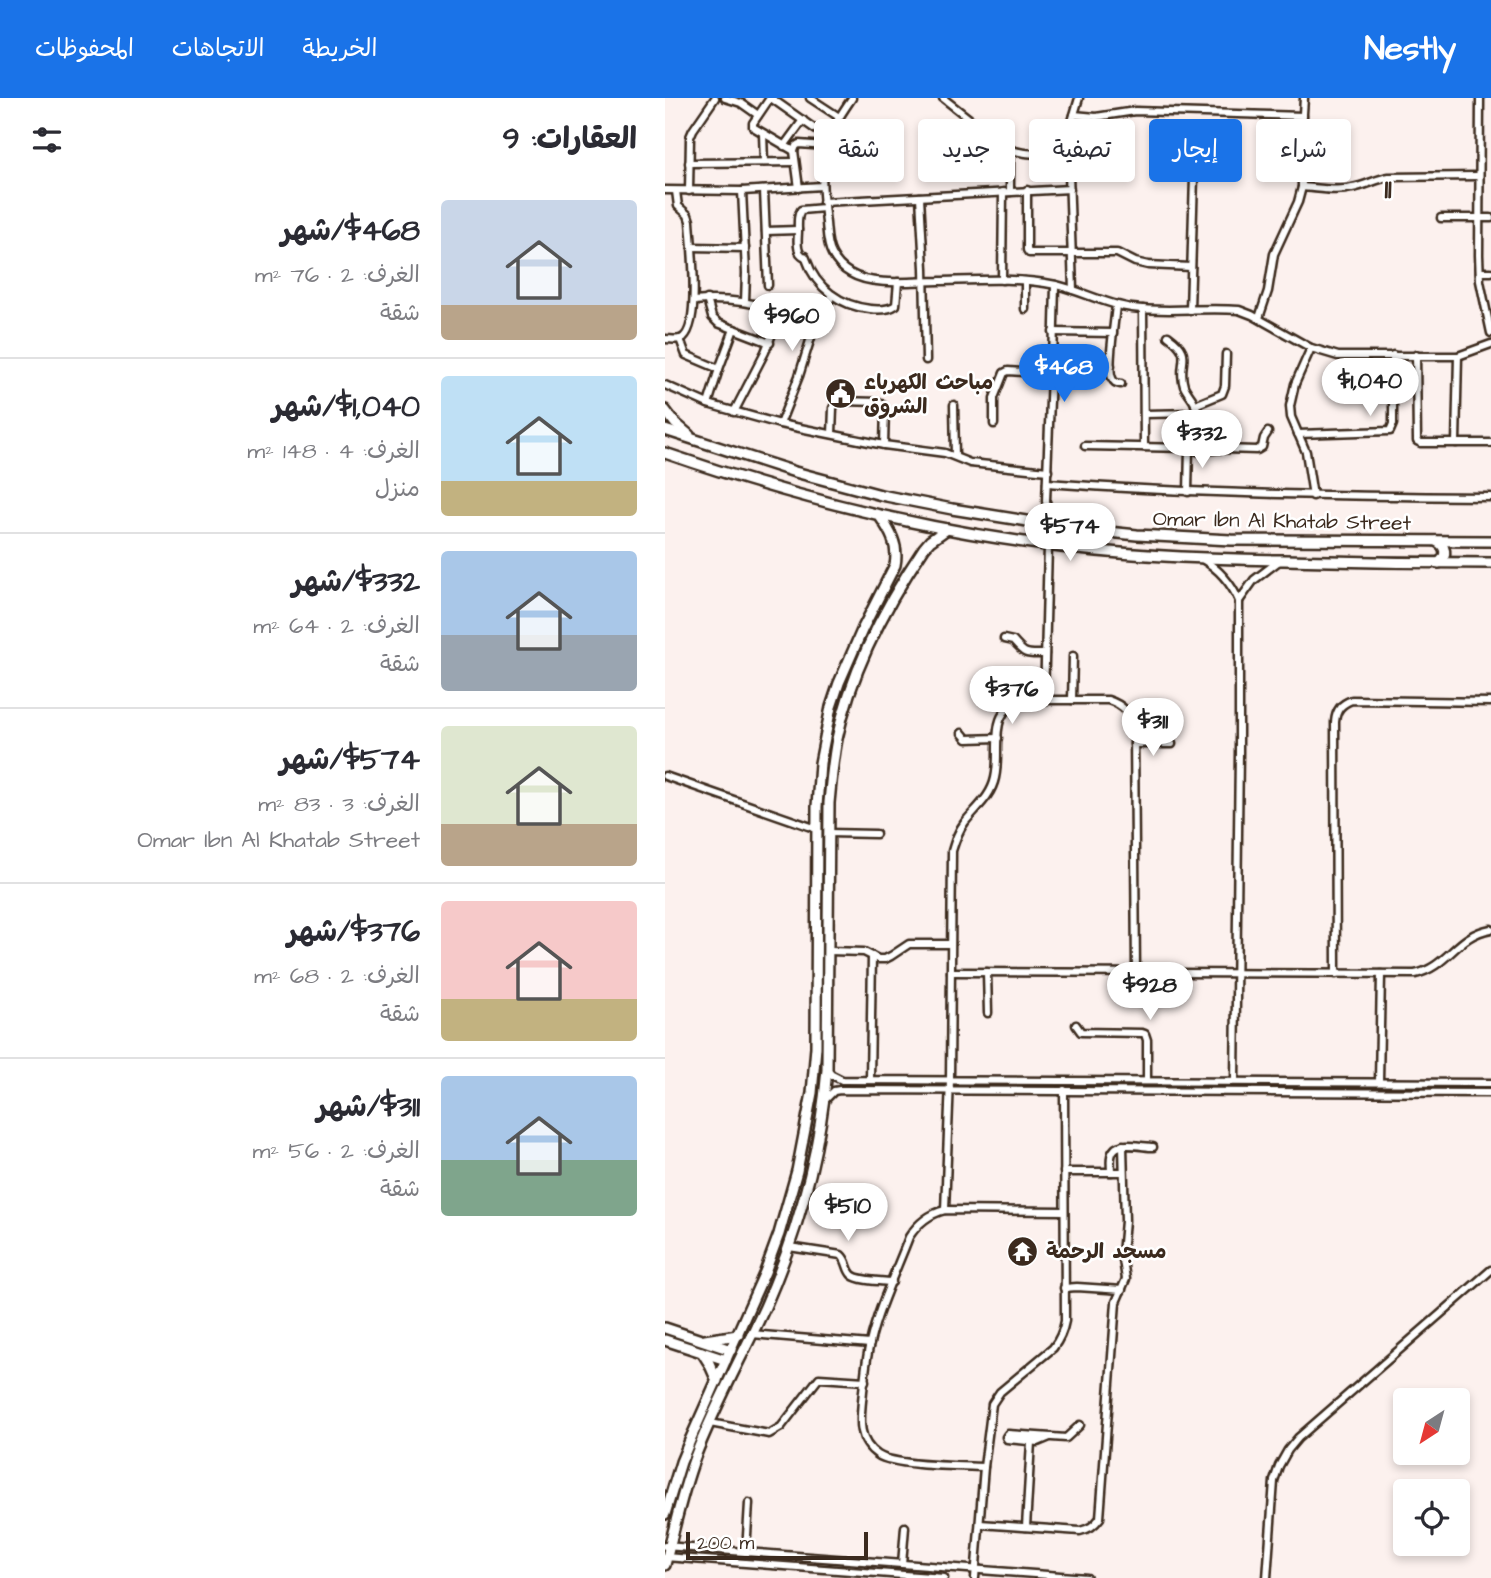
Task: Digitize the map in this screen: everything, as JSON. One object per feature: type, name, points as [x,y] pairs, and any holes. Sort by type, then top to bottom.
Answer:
[{"type":"street","points":[[689,191],[691,134],[715,98]]},
{"type":"street","points":[[725,98],[741,103],[758,115]]},
{"type":"street","points":[[794,151],[752,126],[771,98],[814,130]]},
{"type":"street","points":[[810,98],[839,117],[852,98]]},
{"type":"street","points":[[943,98],[971,119]]},
{"type":"street","points":[[1073,119],[1079,98]]},
{"type":"street","points":[[1259,318],[1268,291],[1274,254],[1298,202],[1301,187],[1304,98]]},
{"type":"street","points":[[1479,98],[1480,281],[1491,333]]},
{"type":"street","points":[[1074,115],[1096,117],[1139,111],[1303,116]]},
{"type":"street","points":[[784,146],[803,120]]},
{"type":"street","points":[[763,134],[764,162]]},
{"type":"street","points":[[799,188],[794,151],[799,144],[814,143]]},
{"type":"street","points":[[689,163],[796,162]]},
{"type":"street","points":[[1301,187],[1341,190],[1389,177],[1478,176]]},
{"type":"street","points":[[822,182],[828,243],[832,255],[852,275],[861,278],[898,282],[1025,281],[1055,285],[1116,305],[1143,309],[1238,310],[1259,318],[1311,348],[1338,356],[1458,356],[1491,344]]},
{"type":"street","points":[[1002,280],[1007,182]]},
{"type":"street","points":[[1070,182],[1073,290]]},
{"type":"street","points":[[1190,310],[1193,182]]},
{"type":"street","points":[[665,190],[742,191],[822,186]]},
{"type":"street","points":[[898,282],[898,300],[893,308],[860,307],[832,295],[812,275],[799,250],[799,211],[824,205],[920,197],[1070,189]]},
{"type":"street","points":[[764,190],[768,285]]},
{"type":"street","points":[[1027,190],[1027,251],[1030,253],[1117,253],[1149,265],[1191,267]]},
{"type":"street","points":[[665,339],[684,337],[691,322],[694,300],[691,221],[678,206],[676,191]]},
{"type":"street","points":[[742,191],[745,302]]},
{"type":"street","points":[[920,197],[926,360]]},
{"type":"street","points":[[1441,218],[1491,218]]},
{"type":"street","points":[[766,231],[798,230]]},
{"type":"street","points":[[692,247],[745,248]]},
{"type":"street","points":[[1480,272],[1491,272]]},
{"type":"street","points":[[1025,281],[1025,309]]},
{"type":"street","points":[[1050,524],[1046,501],[1055,285]]},
{"type":"street","points":[[780,424],[813,331],[832,295]]},
{"type":"street","points":[[707,299],[715,321],[770,343]]},
{"type":"street","points":[[694,300],[745,302],[781,311],[770,343],[734,412]]},
{"type":"street","points":[[1116,305],[1111,366],[1112,379],[1121,384]]},
{"type":"street","points":[[1143,309],[1144,447]]},
{"type":"street","points":[[708,404],[734,329]]},
{"type":"street","points":[[1053,332],[1113,333]]},
{"type":"street","points":[[1168,336],[1182,348],[1184,386],[1197,413],[1198,451]]},
{"type":"street","points":[[680,339],[686,355],[719,369]]},
{"type":"street","points":[[1311,348],[1291,395],[1291,417],[1306,452],[1313,496]]},
{"type":"street","points":[[1195,405],[1218,396],[1224,390],[1226,354]]},
{"type":"street","points":[[1298,433],[1390,431],[1393,424],[1393,355]]},
{"type":"street","points":[[1416,355],[1416,439],[1421,443],[1491,443]]},
{"type":"street","points":[[1456,443],[1458,356]]},
{"type":"street","points":[[1053,363],[1111,366]]},
{"type":"street","points":[[993,424],[995,393],[1004,373],[1009,371],[1051,374]]},
{"type":"street","points":[[665,385],[708,404],[780,424],[884,445],[945,453],[970,463],[1048,471]]},
{"type":"street","points":[[832,434],[833,408],[836,403],[879,402],[884,407],[884,445]]},
{"type":"street","points":[[954,405],[955,456]]},
{"type":"street","points":[[665,410],[683,430],[697,440]]},
{"type":"street","points":[[1144,414],[1197,413]]},
{"type":"street","name":"Omar Ibn Al Khatab Street","points":[[665,430],[795,472],[881,495],[1079,529],[1160,537],[1231,540],[1491,541]]},
{"type":"street","points":[[1085,446],[1189,448],[1198,451],[1257,450],[1262,447],[1268,432]]},
{"type":"street","points":[[1188,492],[1189,448]]},
{"type":"street","name":"Omar Ibn Al Khatab Street","points":[[665,453],[756,483],[880,515],[1048,546],[1201,559],[1491,563]]},
{"type":"street","points":[[665,459],[676,457]]},
{"type":"street","points":[[1047,483],[1188,492],[1313,496],[1491,497]]},
{"type":"street","points":[[665,1514],[681,1462],[772,1255],[797,1171],[814,1070],[818,785],[831,707],[839,682],[895,565],[896,546],[880,515]]},
{"type":"street","points":[[944,1578],[666,1560],[667,1546],[689,1474],[789,1247],[818,1143],[827,1070],[828,833],[832,773],[849,694],[879,622],[906,575],[930,541],[947,529]]},
{"type":"street","points":[[1079,529],[1083,538],[1079,549]]},
{"type":"street","points":[[1096,551],[1093,542],[1097,531]]},
{"type":"street","points":[[1436,541],[1441,543],[1445,554],[1439,563]]},
{"type":"street","points":[[1467,563],[1462,559],[1460,551],[1464,543],[1469,541]]},
{"type":"street","points":[[1044,700],[1048,546]]},
{"type":"street","points":[[1201,559],[1224,577],[1239,601],[1235,1081]]},
{"type":"street","points":[[1239,601],[1254,580],[1280,560]]},
{"type":"street","points":[[1004,639],[1013,641],[1025,653],[1045,654]]},
{"type":"street","points":[[1072,700],[1073,656]]},
{"type":"street","points":[[946,1210],[952,852],[956,837],[964,824],[993,788],[998,722],[1007,707],[1015,702],[1108,700],[1127,710],[1132,719],[1136,973]]},
{"type":"street","points":[[1336,974],[1334,756],[1335,722],[1339,708],[1352,700],[1491,702]]},
{"type":"street","points":[[962,733],[967,739],[998,738]]},
{"type":"street","points":[[825,737],[837,740]]},
{"type":"street","points":[[1134,744],[1172,744]]},
{"type":"street","points":[[665,776],[817,829]]},
{"type":"street","points":[[828,833],[876,834]]},
{"type":"street","points":[[951,972],[1415,974],[1439,963],[1464,939],[1481,930],[1491,929]]},
{"type":"street","points":[[829,951],[864,952],[885,959],[909,944],[951,944]]},
{"type":"street","points":[[870,1080],[872,956]]},
{"type":"street","points":[[987,972],[988,1013]]},
{"type":"street","points":[[1379,1082],[1381,974]]},
{"type":"street","points":[[816,986],[829,985]]},
{"type":"street","points":[[1076,1025],[1081,1032],[1145,1034],[1147,1081]]},
{"type":"street","points":[[827,1070],[842,1080],[1491,1083]]},
{"type":"street","points":[[975,1578],[992,1405],[1000,1392],[1053,1348],[1063,1331],[1065,1321],[1064,1080]]},
{"type":"street","points":[[825,1100],[834,1091],[840,1090],[1491,1093]]},
{"type":"street","points":[[979,1524],[1080,1531],[1088,1530],[1100,1518],[1116,1302],[1126,1279],[1122,1254],[1125,1221],[1123,1145]]},
{"type":"street","points":[[1111,1172],[1112,1151],[1117,1147],[1153,1147]]},
{"type":"street","points":[[797,1171],[804,1178],[810,1175]]},
{"type":"street","points":[[1064,1172],[1123,1172]]},
{"type":"street","points":[[792,1191],[798,1189],[805,1195]]},
{"type":"street","points":[[984,1467],[893,1461],[876,1454],[865,1441],[860,1425],[870,1344],[909,1237],[928,1217],[946,1210],[1064,1211]]},
{"type":"street","points":[[789,1247],[841,1255],[852,1275],[857,1278],[892,1282]]},
{"type":"street","points":[[1267,1578],[1275,1481],[1279,1466],[1288,1450],[1298,1438],[1491,1270]]},
{"type":"street","points":[[1065,1288],[1122,1290]]},
{"type":"street","points":[[665,1328],[731,1350]]},
{"type":"street","points":[[752,1334],[870,1344]]},
{"type":"street","points":[[703,1341],[738,1335]]},
{"type":"street","points":[[665,1340],[726,1360]]},
{"type":"street","points":[[702,1352],[717,1381]]},
{"type":"street","points":[[710,1423],[769,1434],[781,1427],[819,1378],[865,1381]]},
{"type":"street","points":[[1026,1527],[1027,1439],[1066,1438],[1080,1425]]},
{"type":"street","points":[[746,1552],[749,1503]]},
{"type":"street","points":[[902,1564],[905,1527]]},
{"type":"street","points":[[667,1546],[1087,1578]]},
{"type":"street","points":[[824,1578],[826,1558]]},
{"type":"place","name":"مباحث الكهرباء الشروق","points":[[841,394]]},
{"type":"place","name":"مسجد الرحمة","points":[[1023,1251]]},
{"type":"district","name":"11","points":[[1388,189]]}]
